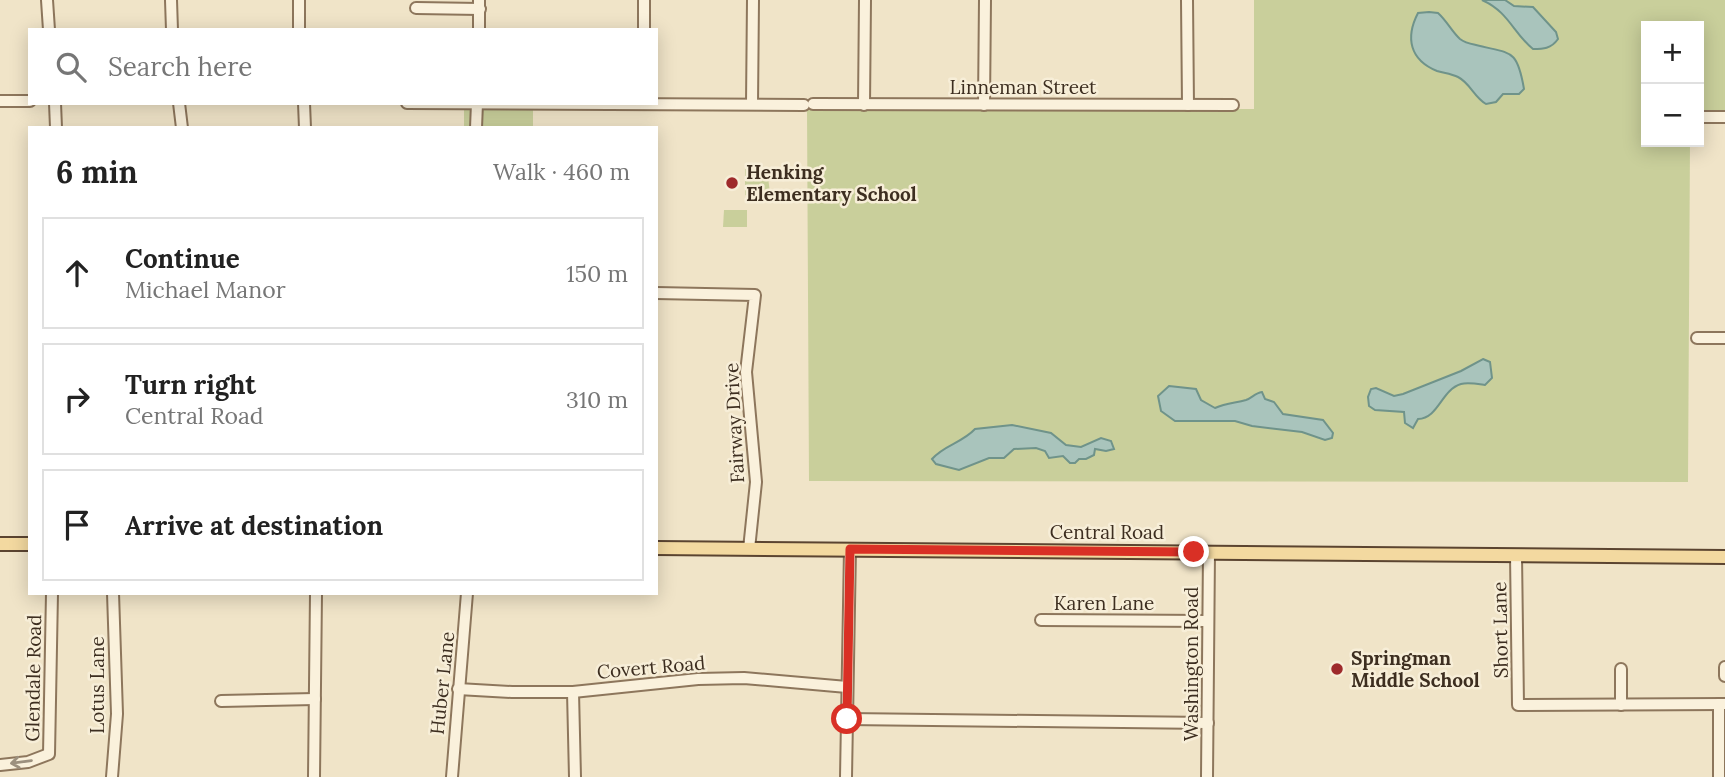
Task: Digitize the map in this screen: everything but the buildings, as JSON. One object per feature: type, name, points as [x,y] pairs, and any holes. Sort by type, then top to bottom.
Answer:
[{"type":"main road","points":[[0,544],[28,544]]},
{"type":"main road","name":"Central Road","points":[[658,548],[1725,557]]},
{"type":"street","points":[[47,0],[49,28]]},
{"type":"street","points":[[171,0],[172,28]]},
{"type":"street","points":[[299,0],[299,28]]},
{"type":"street","points":[[644,0],[644,28]]},
{"type":"street","points":[[752,104],[753,0]]},
{"type":"street","points":[[864,104],[865,0]]},
{"type":"street","points":[[985,0],[985,105]]},
{"type":"street","points":[[1187,0],[1188,105]]},
{"type":"street","points":[[416,8],[480,4],[479,28]]},
{"type":"street","points":[[0,101],[28,101]]},
{"type":"street","name":"Linneman Street","points":[[658,104],[1233,105]]},
{"type":"street","points":[[55,105],[56,126]]},
{"type":"street","points":[[179,105],[181,126]]},
{"type":"street","points":[[304,105],[305,126]]},
{"type":"street","points":[[476,126],[477,105]]},
{"type":"street","points":[[1704,117],[1725,117]]},
{"type":"street","name":"Fairway Drive","points":[[658,293],[755,295],[746,372],[756,482],[749,549]]},
{"type":"street","points":[[1697,338],[1725,338]]},
{"type":"street","points":[[846,777],[850,549]]},
{"type":"street","name":"Washington Road","points":[[1207,777],[1209,552]]},
{"type":"street","name":"Short Lane","points":[[1516,555],[1518,705],[1621,705]]},
{"type":"street","name":"Glendale Road","points":[[0,765],[28,762],[49,754],[52,595]]},
{"type":"street","name":"Lotus Lane","points":[[112,777],[117,714],[113,595]]},
{"type":"street","points":[[314,777],[316,595]]},
{"type":"street","name":"Huber Lane","points":[[452,777],[467,595]]},
{"type":"street","name":"Karen Lane","points":[[1041,621],[1208,621]]},
{"type":"street","points":[[1725,667],[1725,676]]},
{"type":"street","points":[[1621,669],[1621,705],[1722,704],[1718,777]]},
{"type":"street","name":"Covert Road","points":[[458,689],[573,692],[698,679],[768,680],[847,687]]},
{"type":"street","points":[[573,692],[575,777]]},
{"type":"street","points":[[221,701],[315,699]]},
{"type":"street","points":[[847,719],[1208,723]]},
{"type":"green space","points":[[1254,0],[1725,0],[1725,113],[1704,114],[1704,21],[1641,21],[1641,147],[1690,147],[1688,482],[809,481],[807,108],[1254,109]]},
{"type":"green space","points":[[464,108],[533,108],[533,126],[464,126]]},
{"type":"green space","points":[[745,169],[767,169],[770,193],[758,198],[745,195]]},
{"type":"green space","points":[[724,210],[747,210],[747,227],[723,227]]},
{"type":"water","points":[[1482,0],[1505,0],[1514,6],[1533,7],[1556,32],[1558,39],[1550,47],[1533,49],[1499,10]]},
{"type":"water","points":[[1418,13],[1438,13],[1464,41],[1505,52],[1515,59],[1524,89],[1519,94],[1503,94],[1496,102],[1486,104],[1462,80],[1437,71],[1421,61],[1412,47],[1412,31]]},
{"type":"water","points":[[1483,359],[1490,362],[1492,378],[1485,385],[1467,383],[1454,387],[1431,414],[1418,419],[1413,428],[1405,423],[1404,412],[1375,410],[1369,406],[1371,389],[1376,388],[1394,396],[1403,394],[1461,371]]},
{"type":"water","points":[[1169,386],[1196,389],[1201,400],[1215,408],[1246,400],[1262,392],[1265,399],[1274,402],[1283,414],[1323,420],[1333,433],[1332,438],[1325,440],[1302,432],[1252,426],[1235,421],[1175,421],[1161,411],[1158,396]]},
{"type":"water","points":[[1012,425],[1051,433],[1066,445],[1081,447],[1101,438],[1111,441],[1114,449],[1095,449],[1094,455],[1070,463],[1063,456],[1049,458],[1045,451],[1036,448],[1014,449],[1004,458],[989,458],[959,470],[936,464],[932,459],[975,429]]},
{"type":"place","name":"Henking Elementary School","points":[[732,183]]},
{"type":"place","name":"Springman Middle School","points":[[1337,669]]},
{"type":"route","points":[[847,719],[850,549],[1194,552]]}]
